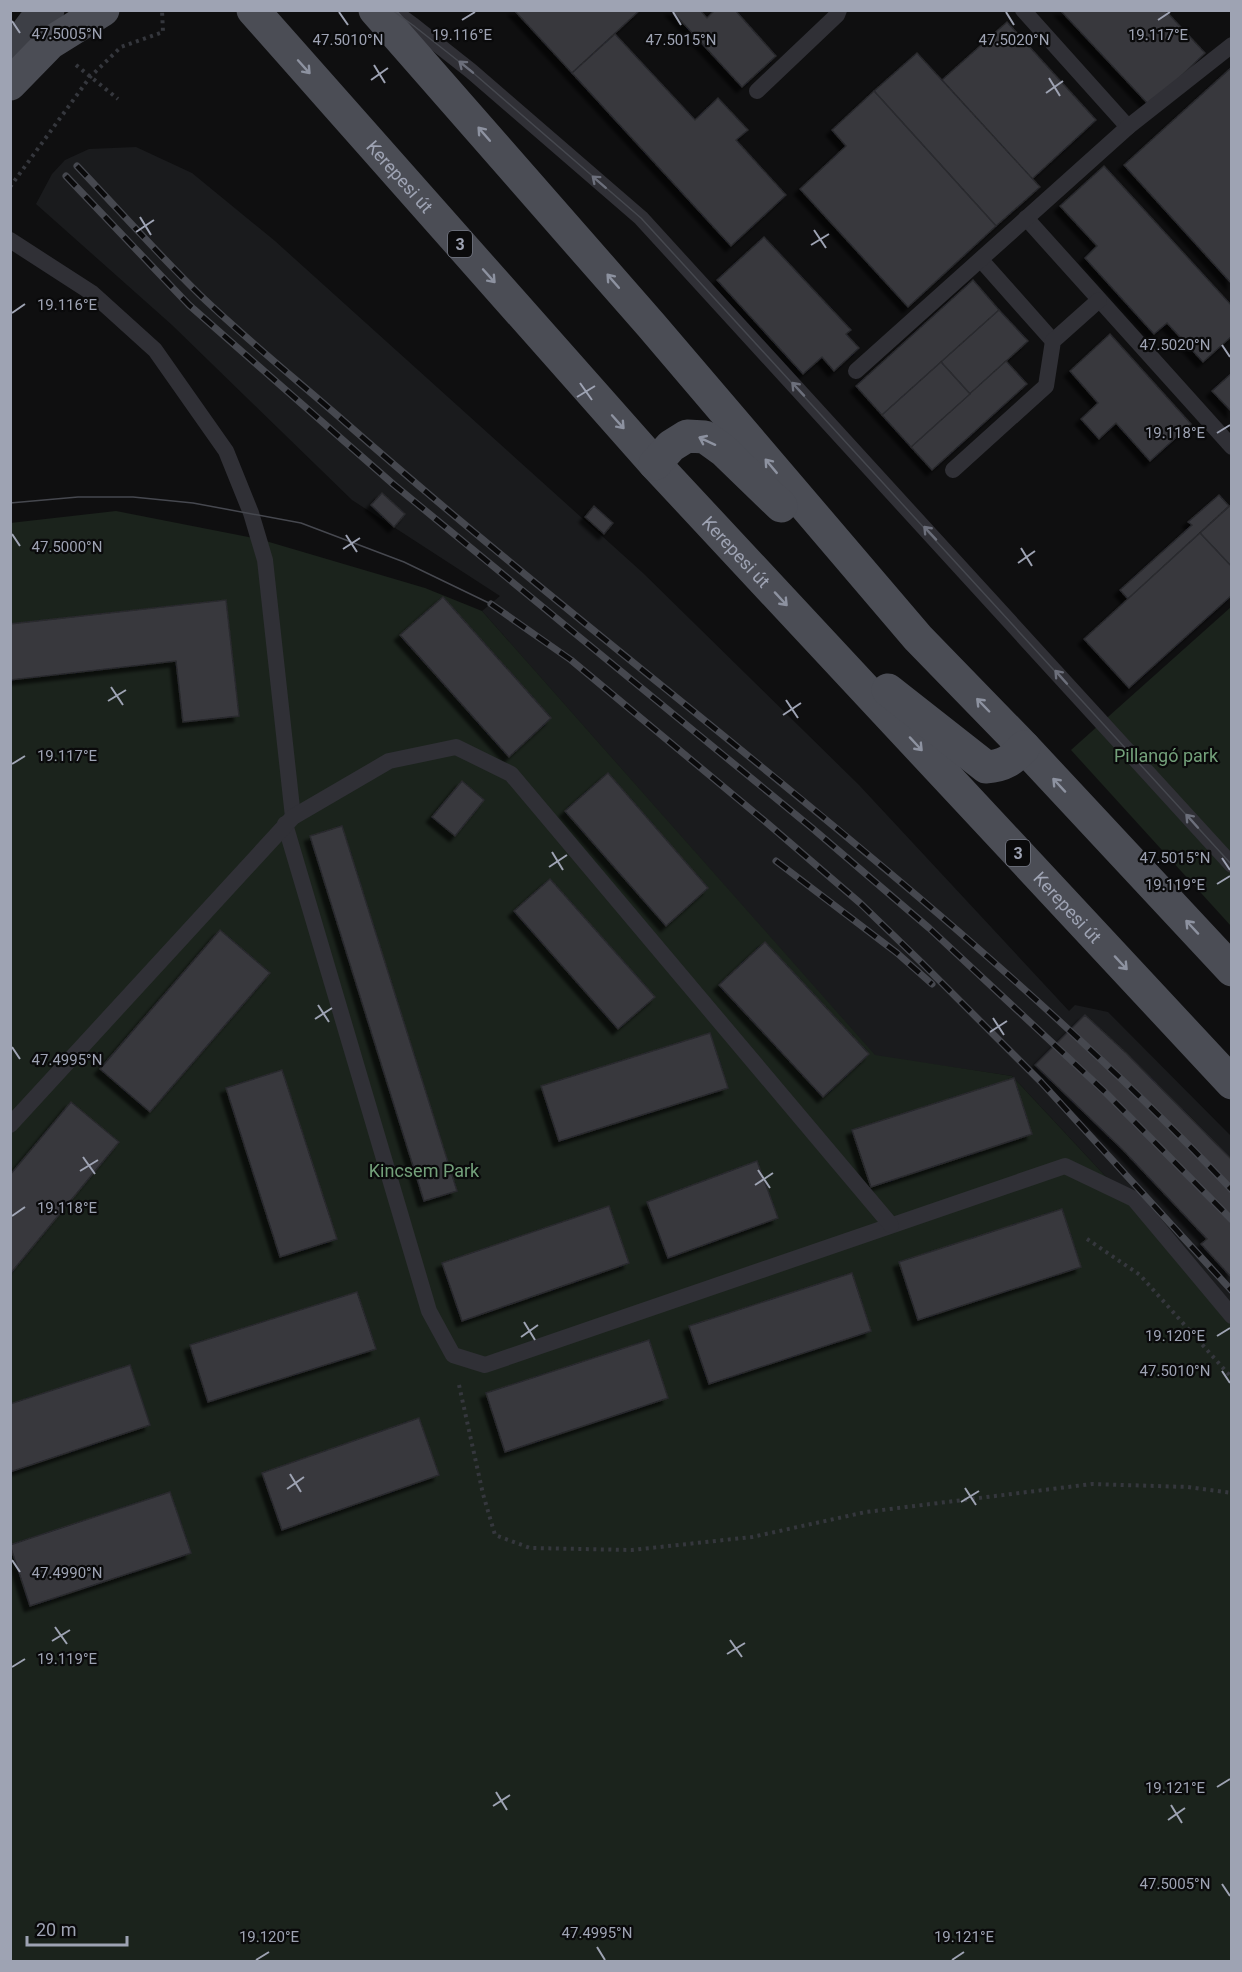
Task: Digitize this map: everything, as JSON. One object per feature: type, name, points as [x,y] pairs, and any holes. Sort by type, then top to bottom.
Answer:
[{"type":"main road","points":[[10,84],[50,43],[103,10]]},
{"type":"main road","points":[[235,10],[259,17]]},
{"type":"main road","points":[[375,10],[651,325],[918,638]]},
{"type":"main road","name":"Kerepesi út","points":[[259,17],[655,464],[1232,1083]]},
{"type":"main road","points":[[655,464],[671,446],[687,436],[705,437],[723,450],[918,638],[1024,747],[1232,970]]},
{"type":"main road","points":[[804,624],[986,767],[1000,766],[1011,761],[1024,747]]},
{"type":"street","points":[[10,56],[34,22],[48,10]]},
{"type":"lane","points":[[392,10],[471,71],[640,218],[1232,865]]},
{"type":"lane","points":[[757,91],[837,15],[839,10]]},
{"type":"lane","points":[[1023,10],[1128,127]]},
{"type":"lane","points":[[856,371],[1128,127],[1232,45]]},
{"type":"lane","points":[[1026,218],[1232,447]]},
{"type":"lane","points":[[10,240],[92,293],[155,350],[226,451],[251,513],[265,560],[289,821],[429,1311],[453,1354],[485,1365],[1065,1166],[1134,1199],[1232,1316]]},
{"type":"lane","points":[[981,260],[1053,341]]},
{"type":"lane","points":[[953,470],[1046,386],[1053,341],[1099,300]]},
{"type":"lane","points":[[10,1125],[289,821],[388,761],[456,747],[511,774],[891,1225]]},
{"type":"path","points":[[10,187],[90,77],[121,47],[163,32],[162,10]]},
{"type":"path","points":[[50,43],[118,99]]},
{"type":"path","points":[[1088,1239],[1140,1275],[1232,1378]]},
{"type":"path","points":[[453,1354],[483,1494],[495,1535],[530,1548],[632,1550],[752,1537],[866,1512],[1092,1484],[1188,1487],[1232,1493]]},
{"type":"shaded area","points":[[136,147],[192,173],[275,241],[643,573],[859,785],[1069,1011],[1075,1005],[1108,1012],[1231,1136],[1231,1311],[1012,1076],[875,1056],[482,611],[500,596],[352,500],[172,325],[36,204],[52,174],[65,160],[89,149]]},
{"type":"green space","name":"Kincsem Park","points":[[116,511],[259,539],[425,588],[482,611],[875,1055],[1012,1076],[1231,1311],[1231,1961],[11,1961],[10,523]]},
{"type":"green space","name":"Pillangó park","points":[[1231,607],[1231,926],[1071,750]]},
{"type":"building","points":[[514,10],[640,10],[572,73]]},
{"type":"building","points":[[671,10],[700,10],[707,18],[715,10],[735,10],[776,56],[742,87]]},
{"type":"building","points":[[1060,10],[1165,10],[1205,53],[1150,106]]},
{"type":"building","points":[[1007,22],[1096,120],[1032,179],[942,80]]},
{"type":"building","points":[[615,34],[695,120],[718,98],[748,130],[736,140],[786,195],[731,246],[572,73]]},
{"type":"building","points":[[917,53],[1040,187],[996,226],[874,91]]},
{"type":"building","points":[[1232,67],[1232,284],[1124,165]]},
{"type":"building","points":[[874,91],[996,226],[908,307],[800,189],[846,146],[832,130]]},
{"type":"building","points":[[1104,166],[1232,306],[1232,336],[1203,362],[1167,323],[1154,334],[1085,258],[1097,246],[1060,206]]},
{"type":"building","points":[[764,237],[851,330],[846,334],[859,348],[834,371],[822,357],[803,374],[717,280]]},
{"type":"building","points":[[973,280],[999,310],[882,415],[856,386]]},
{"type":"building","points":[[999,310],[1028,341],[970,394],[941,362]]},
{"type":"building","points":[[1110,334],[1191,424],[1150,461],[1116,423],[1099,439],[1081,419],[1098,403],[1070,371]]},
{"type":"building","points":[[1006,361],[1027,384],[932,470],[911,447]]},
{"type":"building","points":[[941,362],[970,394],[911,447],[882,415]]},
{"type":"building","points":[[1232,373],[1232,412],[1212,391]]},
{"type":"building","points":[[382,493],[405,514],[394,527],[371,505]]},
{"type":"building","points":[[1219,495],[1229,506],[1128,599],[1120,590],[1192,525],[1188,522]]},
{"type":"building","points":[[1232,504],[1232,567],[1200,533]]},
{"type":"building","points":[[594,506],[613,523],[604,534],[585,517]]},
{"type":"building","points":[[1200,533],[1232,567],[1232,595],[1129,688],[1084,639]]},
{"type":"building","points":[[443,597],[551,718],[509,757],[400,635]]},
{"type":"building","points":[[226,600],[239,716],[183,722],[176,661],[10,680],[10,624]]},
{"type":"building","points":[[608,773],[708,888],[666,926],[565,811]]},
{"type":"building","points":[[462,781],[484,800],[455,836],[432,817]]},
{"type":"building","points":[[342,826],[457,1191],[424,1201],[310,836]]},
{"type":"building","points":[[550,879],[655,997],[618,1029],[514,911]]},
{"type":"building","points":[[220,930],[270,973],[150,1112],[100,1069]]},
{"type":"building","points":[[765,942],[869,1054],[823,1097],[719,985]]},
{"type":"building","points":[[1085,1015],[1232,1160],[1232,1278],[1201,1244],[1207,1239],[1123,1150],[1035,1065]]},
{"type":"building","points":[[710,1033],[728,1088],[559,1141],[541,1086]]},
{"type":"building","points":[[282,1070],[337,1239],[280,1257],[226,1088]]},
{"type":"building","points":[[1014,1078],[1032,1134],[871,1187],[852,1130]]},
{"type":"building","points":[[71,1102],[119,1142],[10,1274],[10,1175]]},
{"type":"building","points":[[757,1161],[778,1218],[668,1258],[647,1202]]},
{"type":"building","points":[[609,1206],[629,1263],[462,1321],[442,1263]]},
{"type":"building","points":[[1062,1209],[1081,1267],[918,1320],[899,1262]]},
{"type":"building","points":[[852,1273],[871,1331],[709,1384],[689,1326]]},
{"type":"building","points":[[357,1292],[376,1349],[208,1402],[190,1345]]},
{"type":"building","points":[[649,1340],[668,1398],[505,1452],[486,1393]]},
{"type":"building","points":[[130,1365],[150,1425],[10,1472],[10,1404]]},
{"type":"building","points":[[419,1418],[439,1475],[282,1530],[262,1473]]},
{"type":"building","points":[[170,1492],[191,1553],[30,1606],[10,1545]]},
{"type":"tram line","points":[[392,10],[471,71],[641,218],[1232,865]]},
{"type":"tram line","points":[[10,503],[78,497],[133,497],[193,503],[301,523],[404,562],[491,604]]},
{"type":"railway","points":[[77,166],[153,248],[236,328],[457,518],[798,797],[1022,987],[1129,1086],[1232,1190]]},
{"type":"railway","points":[[66,176],[189,305],[393,484],[812,828],[929,928],[1104,1091],[1232,1220]]},
{"type":"railway","points":[[491,604],[571,660],[860,903],[1041,1082],[1232,1291]]},
{"type":"railway","points":[[776,861],[897,953],[932,984]]}]
